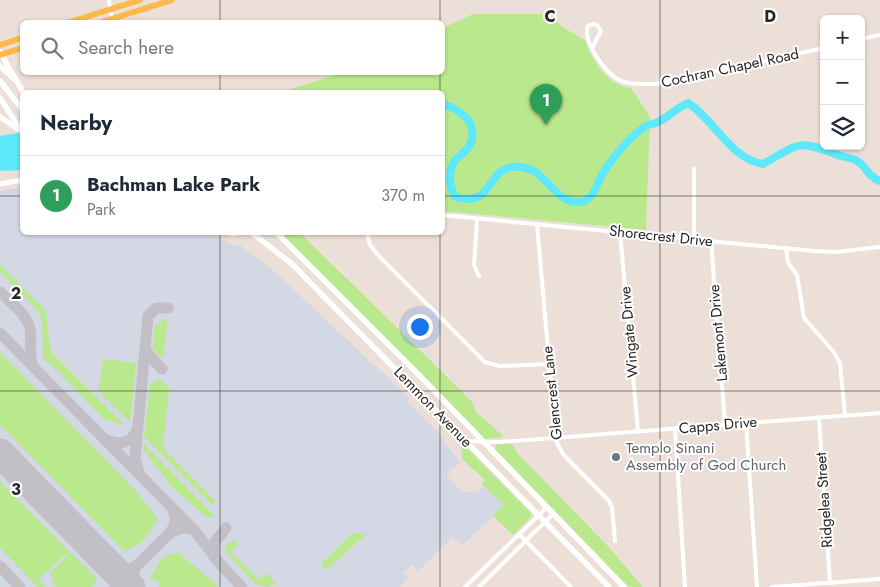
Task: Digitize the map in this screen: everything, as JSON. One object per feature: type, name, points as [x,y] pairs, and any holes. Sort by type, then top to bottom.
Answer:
[{"type":"main road","points":[[77,20],[140,0]]},
{"type":"main road","points":[[109,20],[172,0]]},
{"type":"main road","points":[[0,45],[20,39]]},
{"type":"main road","points":[[20,49],[1,54],[22,90]]},
{"type":"main road","points":[[0,66],[17,82]]},
{"type":"main road","points":[[0,81],[20,106]]},
{"type":"main road","points":[[0,98],[20,130]]},
{"type":"main road","points":[[0,117],[20,130]]},
{"type":"main road","name":"Lemmon Avenue","points":[[255,235],[292,264],[413,385],[609,587]]},
{"type":"main road","name":"Lemmon Avenue","points":[[279,235],[421,377],[624,587]]},
{"type":"main road","points":[[413,385],[421,377]]},
{"type":"street","points":[[108,0],[112,19]]},
{"type":"street","points":[[594,24],[601,31],[592,48],[587,29],[594,24]]},
{"type":"street","points":[[865,38],[880,35]]},
{"type":"street","name":"Cochran Chapel Road","points":[[592,48],[596,58],[618,79],[628,82],[656,84],[820,49]]},
{"type":"street","points":[[694,169],[694,240]]},
{"type":"street","points":[[0,184],[20,180]]},
{"type":"street","name":"Shorecrest Drive","points":[[445,215],[835,252],[880,247]]},
{"type":"street","points":[[477,218],[474,265],[479,276]]},
{"type":"street","name":"Glencrest Lane","points":[[537,224],[557,444],[563,454],[609,501],[612,508],[615,541]]},
{"type":"street","name":"Wingate Drive","points":[[620,232],[638,431]]},
{"type":"street","points":[[368,235],[370,245],[377,254],[485,362],[499,366],[549,364]]},
{"type":"street","name":"Lakemont Drive","points":[[711,241],[725,424]]},
{"type":"street","points":[[786,248],[788,263],[798,275],[804,318],[840,363],[845,415]]},
{"type":"street","name":"Capps Drive","points":[[467,441],[483,442],[880,413]]},
{"type":"street","name":"Ridgelea Street","points":[[819,417],[830,583]]},
{"type":"street","points":[[746,423],[757,587]]},
{"type":"street","points":[[674,428],[685,587]]},
{"type":"street","points":[[466,587],[547,507]]},
{"type":"street","points":[[479,587],[553,514]]},
{"type":"street","points":[[519,534],[571,587]]},
{"type":"street","points":[[772,587],[880,579]]},
{"type":"street","points":[[843,582],[843,587]]},
{"type":"shaded area","points":[[20,187],[20,235],[217,235],[231,245],[240,245],[274,271],[409,398],[407,401],[445,440],[443,442],[460,461],[446,475],[463,492],[477,492],[484,485],[504,506],[462,546],[452,537],[418,571],[412,565],[403,573],[408,578],[399,587],[0,587],[0,191]]},
{"type":"green space","points":[[473,14],[547,14],[564,28],[585,40],[596,64],[614,82],[631,88],[650,117],[646,230],[445,211],[445,90],[288,90],[334,75],[445,75],[445,27]]},
{"type":"green space","points":[[282,235],[302,235],[472,402],[477,413],[504,437],[485,439]]},
{"type":"green space","points":[[0,264],[46,311],[50,347],[53,354],[124,424],[104,419],[51,364],[43,359],[42,322],[38,311],[0,272]]},
{"type":"green space","points":[[164,319],[168,322],[163,357],[154,349],[153,340],[155,326]]},
{"type":"green space","points":[[0,352],[137,492],[158,519],[143,541],[125,552],[0,425]]},
{"type":"green space","points":[[103,359],[136,363],[130,422],[98,391]]},
{"type":"green space","points":[[160,379],[169,388],[163,448],[216,502],[212,505],[144,437],[150,384]]},
{"type":"green space","points":[[511,442],[518,454],[605,543],[643,587],[629,587],[495,449],[497,444]]},
{"type":"green space","points":[[143,443],[214,515],[211,518],[205,516],[174,489],[149,458],[148,452],[143,452]]},
{"type":"green space","points":[[461,446],[466,447],[531,513],[531,517],[513,535],[493,516],[504,505],[481,484],[485,480],[463,460]]},
{"type":"green space","points":[[0,482],[97,579],[92,587],[56,587],[51,581],[53,577],[50,573],[67,556],[65,555],[39,579],[46,587],[38,587],[0,548]]},
{"type":"green space","points":[[353,533],[368,533],[326,570],[321,564]]},
{"type":"green space","points":[[234,540],[239,544],[231,552],[259,580],[266,573],[276,583],[268,587],[255,584],[226,552],[225,547]]},
{"type":"green space","points":[[174,553],[179,553],[219,587],[159,587],[159,582],[150,578],[161,559]]},
{"type":"water","points":[[20,132],[20,170],[0,171],[0,136]]},
{"type":"waterway","points":[[445,105],[463,115],[472,128],[471,143],[455,160],[451,169],[451,188],[455,197],[468,199],[477,197],[483,193],[498,174],[513,167],[533,171],[568,200],[577,202],[588,199],[594,192],[607,167],[633,136],[646,126],[660,121],[688,103],[698,110],[731,147],[751,160],[763,164],[792,148],[806,145],[855,160],[874,178],[880,181]]},
{"type":"taxiway","points":[[0,292],[18,309],[29,324],[33,366]]},
{"type":"taxiway","points":[[139,472],[135,459],[148,316],[156,308],[168,308]]},
{"type":"taxiway","points":[[0,333],[195,531],[221,565],[242,587]]},
{"type":"taxiway","points":[[145,347],[149,355],[162,369]]},
{"type":"taxiway","points":[[107,440],[116,443],[124,442],[131,438],[137,430]]},
{"type":"taxiway","points":[[173,509],[176,520],[171,532],[185,527],[195,531]]},
{"type":"taxiway","points":[[214,557],[214,543],[226,528]]},
{"type":"taxiway","points":[[115,587],[171,532]]},
{"type":"taxiway","points":[[98,551],[120,569],[130,569],[136,566],[132,578],[134,587]]},
{"type":"taxiway","points":[[0,566],[20,587]]},
{"type":"runway","points":[[0,453],[131,587]]},
{"type":"place","name":"Bachman Lake Park","points":[[546,125]]},
{"type":"place","name":"Templo Sinani Assembly of God Church","points":[[616,457]]}]
